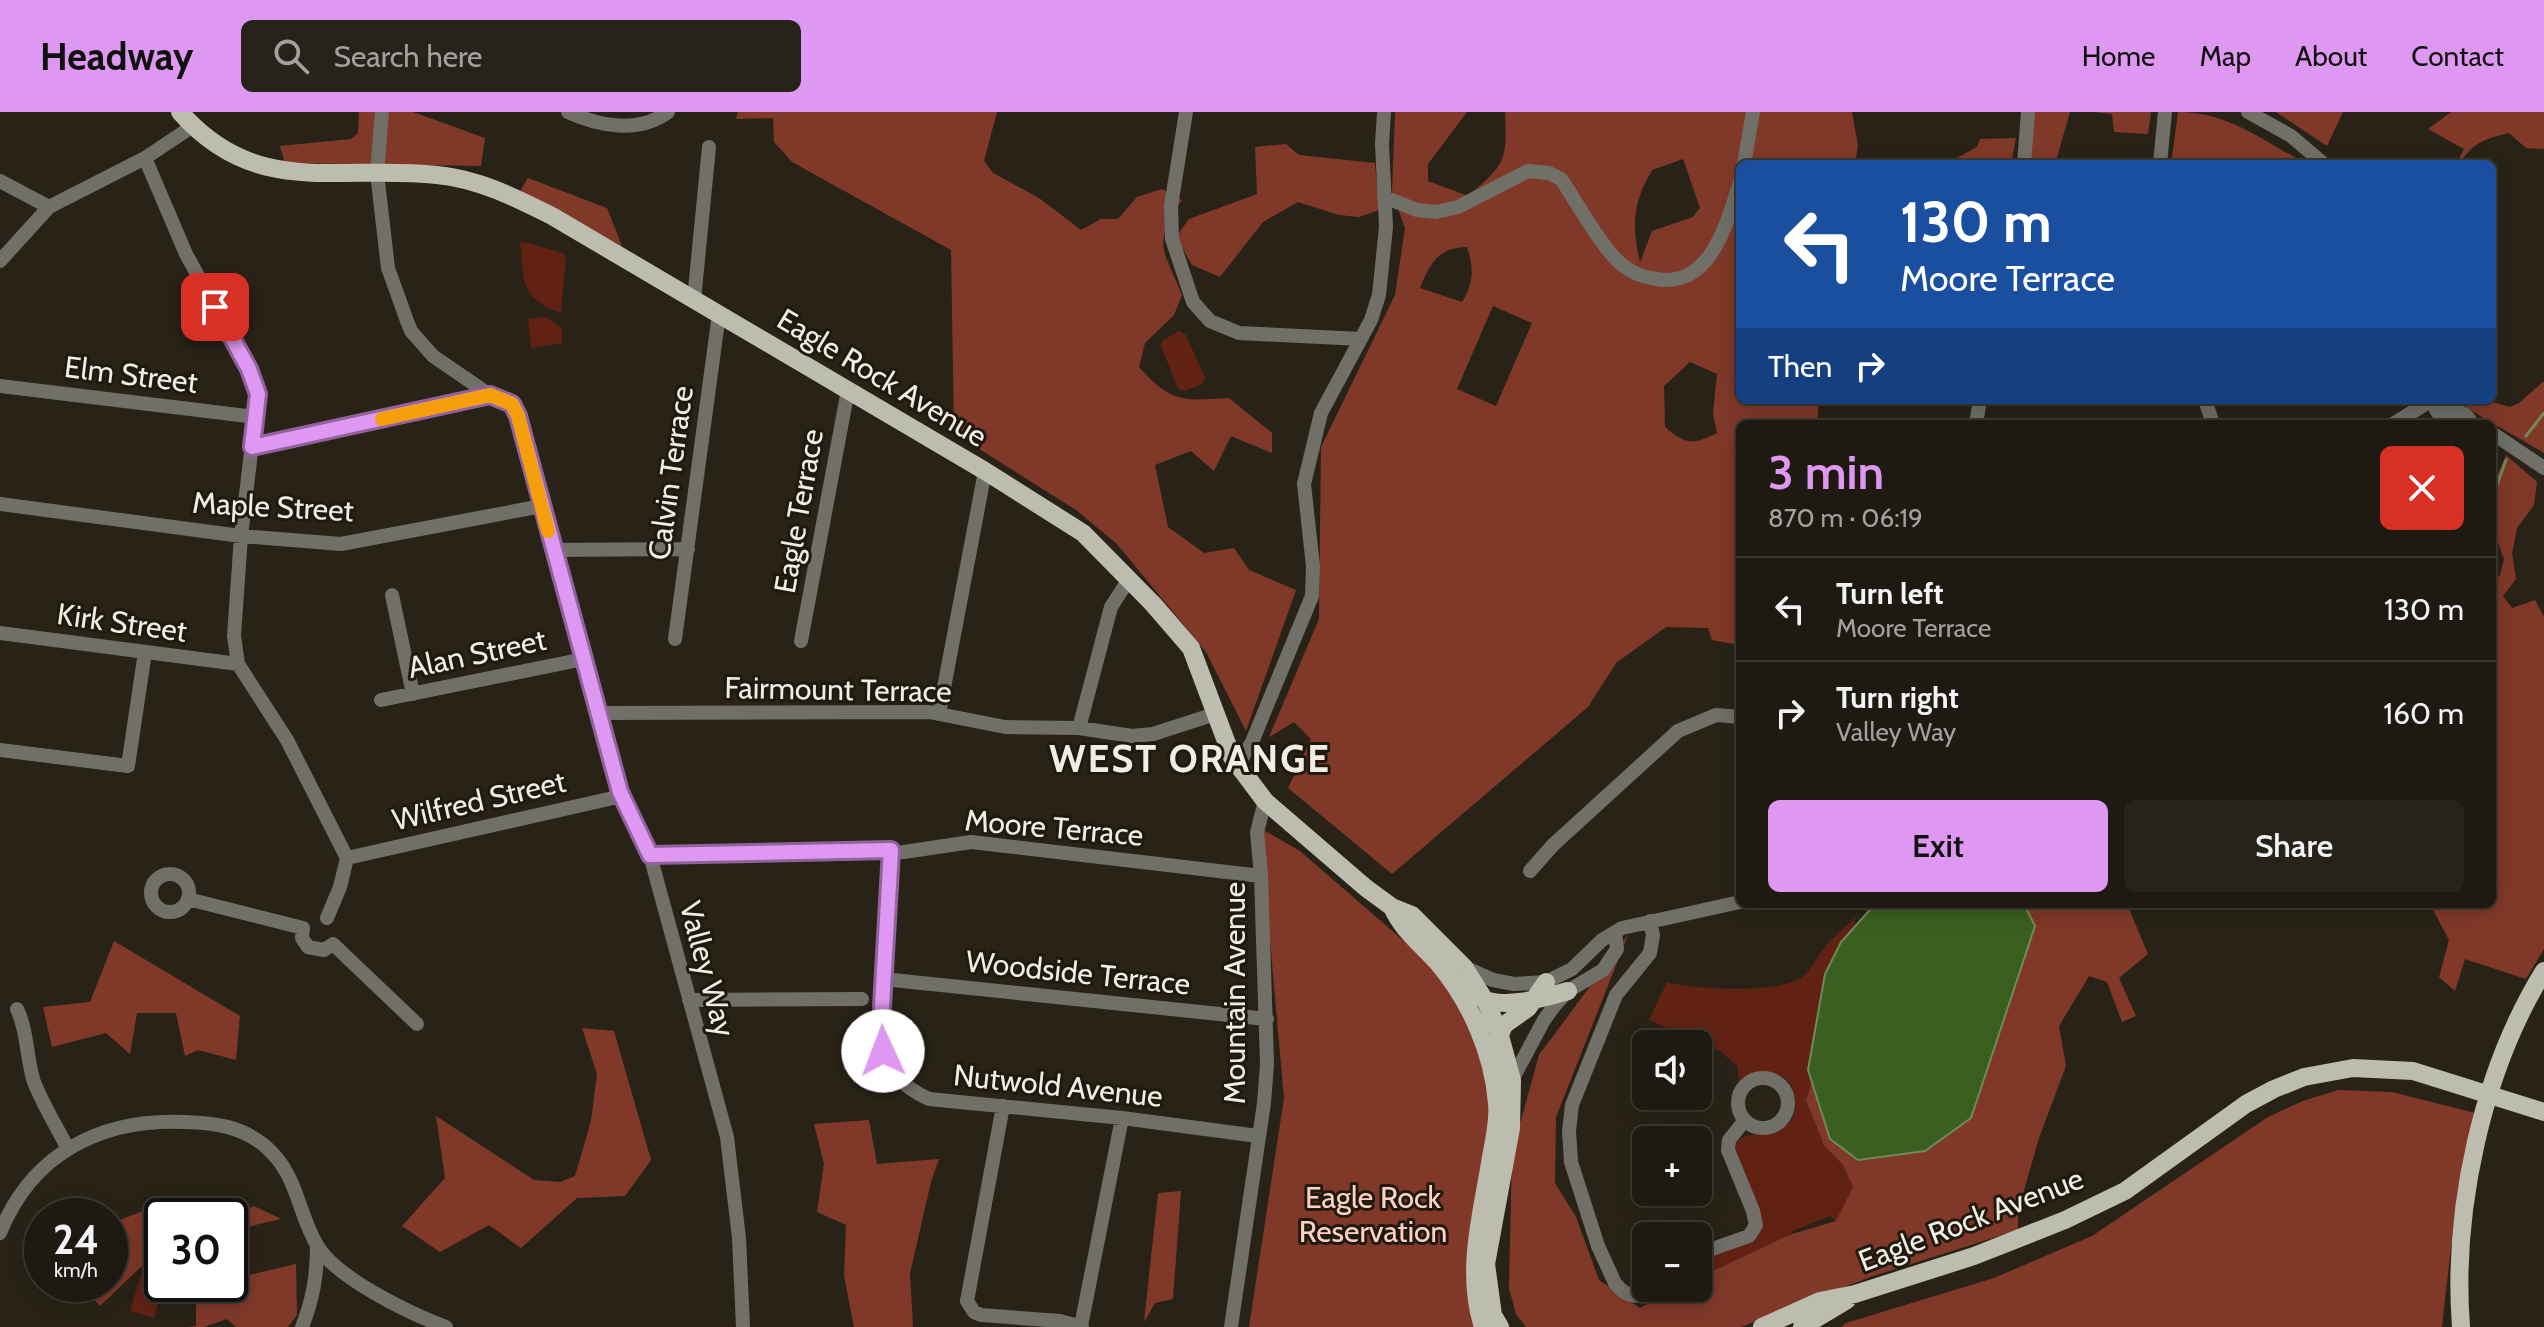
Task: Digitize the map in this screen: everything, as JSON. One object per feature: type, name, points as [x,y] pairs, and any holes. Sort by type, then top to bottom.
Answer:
[{"type":"main road","name":"Eagle Rock Avenue","points":[[186,119],[218,146],[258,166],[304,173],[437,175],[460,178],[498,191],[552,216],[985,471],[1083,533],[1153,604],[1191,648],[1237,766],[1265,801],[1392,907],[1412,915],[1464,967],[1486,1002],[1499,1032],[1512,1080],[1511,1128],[1486,1264],[1493,1315],[1500,1327]]},
{"type":"main road","name":"Eagle Rock Avenue","points":[[1392,907],[1401,927],[1448,976],[1470,1010],[1483,1042],[1496,1094],[1496,1128],[1474,1261],[1474,1285],[1483,1327]]},
{"type":"main road","points":[[1406,931],[1425,939],[1443,955],[1470,990],[1486,1002],[1534,999],[1572,988]]},
{"type":"main road","points":[[2461,1327],[2459,1290],[2465,1206],[2488,1094],[2510,1034],[2544,971]]},
{"type":"main road","points":[[1496,1094],[1500,1076],[1499,1032],[1528,1008],[1546,982]]},
{"type":"main road","name":"Eagle Rock Avenue","points":[[1770,1325],[1820,1301],[1855,1294],[2027,1236],[2125,1191],[2246,1104],[2297,1080],[2342,1069],[2394,1069],[2430,1075],[2544,1112]]},
{"type":"main road","name":"Eagle Rock Avenue","points":[[1802,1327],[1855,1294]]},
{"type":"street","name":"Valley Way","points":[[382,112],[377,173],[388,268],[411,331],[433,356],[490,395],[512,404],[518,416],[622,796],[650,855],[727,1137],[739,1238],[743,1327]]},
{"type":"street","points":[[568,112],[591,123],[623,126],[655,121],[668,112]]},
{"type":"street","points":[[1186,112],[1171,206],[1172,239],[1193,302],[1210,321],[1239,333],[1361,339]]},
{"type":"street","points":[[1237,766],[1252,742],[1312,596],[1313,566],[1304,484],[1321,413],[1371,320],[1379,295],[1386,227],[1382,144],[1384,112]]},
{"type":"street","points":[[1745,160],[1753,112]]},
{"type":"street","points":[[2024,160],[2028,112]]},
{"type":"street","points":[[2160,160],[2165,112]]},
{"type":"street","points":[[2248,112],[2291,136],[2319,160]]},
{"type":"street","points":[[0,261],[49,207],[145,158],[186,119]]},
{"type":"street","points":[[694,300],[709,147]]},
{"type":"street","points":[[145,158],[186,254],[255,384],[259,400],[241,536],[234,636],[238,664],[287,740],[347,858],[340,887],[327,918]]},
{"type":"street","points":[[1384,197],[1417,210],[1436,212],[1458,207],[1528,171],[1549,173],[1561,179],[1613,256],[1629,271],[1669,281],[1684,277],[1712,255],[1722,238],[1736,194]]},
{"type":"street","points":[[0,181],[49,207]]},
{"type":"street","name":"Calvin Terrace","points":[[675,639],[719,314]]},
{"type":"street","name":"Elm Street","points":[[0,386],[256,417]]},
{"type":"street","name":"Eagle Terrace","points":[[801,641],[848,390]]},
{"type":"street","points":[[252,447],[490,395]]},
{"type":"street","points":[[2400,420],[2428,404]]},
{"type":"street","points":[[2435,404],[2436,410],[2450,418]]},
{"type":"street","points":[[2496,436],[2544,468]]},
{"type":"street","points":[[2496,445],[2512,446]]},
{"type":"street","points":[[939,714],[985,471]]},
{"type":"street","name":"Maple Street","points":[[0,504],[241,536],[341,544],[542,506]]},
{"type":"street","points":[[553,550],[688,549]]},
{"type":"street","points":[[1079,728],[1111,607],[1129,579]]},
{"type":"street","points":[[392,595],[413,694]]},
{"type":"street","name":"Kirk Street","points":[[0,633],[238,664]]},
{"type":"street","points":[[0,750],[128,766],[145,652]]},
{"type":"street","name":"Alan Street","points":[[381,700],[584,659]]},
{"type":"street","name":"Fairmount Terrace","points":[[599,713],[939,714],[1005,727],[1079,728],[1132,736],[1153,734],[1215,714]]},
{"type":"street","points":[[1530,871],[1553,845],[1678,731],[1716,715],[1736,717]]},
{"type":"street","name":"Wilfred Street","points":[[347,858],[622,796]]},
{"type":"street","name":"Mountain Avenue","points":[[1231,1327],[1267,1064],[1257,832],[1265,801]]},
{"type":"street","name":"Moore Terrace","points":[[650,855],[904,852],[971,842],[1261,876]]},
{"type":"street","name":"Nutwold Avenue","points":[[891,850],[882,1044],[888,1064],[905,1086],[929,1099],[1122,1118],[1258,1136]]},
{"type":"street","points":[[188,899],[303,928]]},
{"type":"street","points":[[1464,967],[1493,980],[1514,984],[1546,982],[1572,969],[1602,940],[1622,928],[1736,903]]},
{"type":"street","points":[[327,918],[336,933],[333,944],[324,950],[308,947],[302,938],[303,928],[310,919],[327,918]]},
{"type":"street","points":[[1632,1296],[1620,1290],[1615,1283],[1592,1228],[1569,1152],[1572,1105],[1616,995],[1650,953],[1653,935],[1650,921]]},
{"type":"street","points":[[1512,1080],[1544,1020],[1598,962],[1615,933]]},
{"type":"street","points":[[333,944],[417,1024]]},
{"type":"street","name":"Woodside Terrace","points":[[883,979],[1267,1019]]},
{"type":"street","points":[[689,1000],[862,999]]},
{"type":"street","points":[[17,1009],[24,1025],[34,1082],[68,1149]]},
{"type":"street","points":[[1003,1106],[967,1301],[974,1312],[981,1315],[1060,1321],[1082,1327],[1122,1118]]},
{"type":"street","points":[[1712,1249],[1749,1236],[1756,1225],[1728,1150],[1729,1140],[1745,1120]]},
{"type":"street","points":[[0,1233],[23,1191],[68,1149],[113,1128],[149,1121],[202,1122],[235,1129],[263,1145],[285,1170],[317,1246],[327,1258],[381,1297],[446,1327]]},
{"type":"street","points":[[302,1327],[317,1281],[317,1246]]},
{"type":"shaded area","points":[[520,241],[563,253],[566,257],[561,313],[537,301],[526,286]]},
{"type":"shaded area","points":[[546,317],[562,328],[562,343],[531,348],[528,319]]},
{"type":"shaded area","points":[[1179,331],[1186,335],[1205,378],[1202,384],[1185,391],[1178,389],[1161,346],[1162,341]]},
{"type":"shaded area","points":[[1871,908],[2026,908],[2035,926],[1971,1118],[1925,1151],[1858,1160],[1830,1139],[1808,1070],[1825,974],[1841,942]]},
{"type":"shaded area","points":[[1856,917],[1854,927],[1841,942],[1825,974],[1808,1070],[1812,1082],[1806,1100],[1824,1144],[1843,1165],[1854,1187],[1836,1221],[1830,1216],[1795,1230],[1712,1271],[1712,1256],[1753,1240],[1738,1175],[1737,1143],[1751,1135],[1783,1128],[1791,1121],[1795,1111],[1793,1093],[1786,1079],[1776,1074],[1739,1079],[1737,1066],[1712,1048],[1712,1030],[1672,1030],[1649,1020],[1667,982],[1716,988],[1775,986],[1802,977],[1829,943]]},
{"type":"shaded area","points":[[143,1268],[144,1302],[159,1302],[154,1318],[130,1311]]},
{"type":"green space","points":[[359,112],[413,112],[485,138],[481,166],[285,163],[280,146],[351,139],[358,133]]},
{"type":"green space","points":[[738,112],[997,112],[984,161],[993,173],[1039,198],[1081,230],[1101,219],[1118,219],[1137,197],[1162,189],[1182,200],[1166,227],[1164,247],[1182,295],[1174,315],[1145,343],[1139,367],[1160,387],[1179,397],[1229,398],[1272,433],[1272,453],[1231,436],[1214,471],[1191,451],[1155,465],[1168,527],[1204,553],[1234,548],[1249,570],[1296,590],[1246,731],[1206,652],[1117,544],[1076,510],[954,433],[951,250],[792,162],[774,142],[773,118],[736,119]]},
{"type":"green space","points":[[1395,112],[1467,112],[1428,164],[1428,181],[1468,196],[1502,160],[1505,112],[1852,112],[1858,145],[1856,160],[1736,160],[1736,404],[1819,404],[1817,420],[1736,420],[1736,644],[1712,640],[1708,628],[1666,627],[1616,663],[1588,707],[1392,874],[1288,788],[1311,739],[1294,722],[1269,737],[1319,619],[1321,447],[1395,295],[1405,228],[1392,192]],"holes":[[[1683,159],[1700,208],[1693,217],[1652,231],[1640,263],[1636,215],[1641,194],[1652,170]],[[1467,247],[1472,269],[1471,282],[1462,302],[1420,288],[1436,258],[1449,250]],[[1493,306],[1532,323],[1496,406],[1457,389]],[[1690,362],[1717,374],[1713,414],[1717,433],[1696,441],[1684,440],[1665,427],[1664,386]]]},
{"type":"green space","points":[[2025,112],[2070,112],[2056,160],[2022,160]]},
{"type":"green space","points":[[2093,112],[2151,112],[2148,134],[2114,132],[2112,114]]},
{"type":"green space","points":[[2178,112],[2211,116],[2240,127],[2298,160],[2172,160]]},
{"type":"green space","points":[[2276,112],[2343,112],[2327,146]]},
{"type":"green space","points":[[2451,112],[2544,112],[2544,149],[2526,148],[2509,133],[2480,142],[2463,160],[2458,160],[2464,149],[2428,129]]},
{"type":"green space","points":[[2016,138],[2012,159],[1953,160],[1977,147],[1980,139]]},
{"type":"green space","points":[[1286,144],[1299,155],[1375,163],[1379,210],[1359,217],[1339,215],[1298,202],[1263,222],[1220,277],[1192,265],[1176,237],[1189,219],[1257,194],[1255,147]]},
{"type":"green space","points":[[528,178],[607,208],[622,246],[519,193]]},
{"type":"green space","points":[[2544,381],[2544,453],[2496,425],[2496,420],[2487,420],[2463,404],[2496,403],[2510,407]]},
{"type":"green space","points":[[2506,455],[2537,482],[2534,505],[2517,528],[2512,553],[2516,579],[2503,596],[2512,608],[2535,600],[2544,617],[2544,949],[2526,979],[2465,959],[2455,991],[2439,977],[2449,940],[2432,908],[2496,908],[2496,580],[2504,559],[2496,537],[2496,479]]},
{"type":"green space","name":"Eagle Rock Reservation","points":[[1260,828],[1300,851],[1442,974],[1480,1049],[1491,1109],[1484,1327],[1249,1327],[1284,1098]]},
{"type":"green space","points":[[2026,908],[2129,908],[2148,954],[2119,978],[2136,1016],[2122,1022],[2107,982],[2089,976],[2059,1026],[2066,1066],[2039,1138],[2018,1211],[2018,1230],[1873,1276],[1741,1327],[1526,1327],[1516,1314],[1509,1288],[1512,1153],[1539,1055],[1628,935],[1556,1117],[1555,1183],[1576,1217],[1599,1280],[1640,1308],[1651,1302],[1712,1302],[1712,1271],[1789,1235],[1836,1221],[1853,1187],[1843,1165],[1824,1145],[1806,1100],[1812,1082],[1830,1139],[2035,926]]},
{"type":"green space","points":[[114,941],[240,1016],[236,1060],[198,1050],[185,1056],[176,1013],[137,1013],[130,1054],[106,1033],[52,1047],[43,1007],[90,1002]]},
{"type":"green space","points":[[582,1028],[614,1031],[651,1160],[625,1196],[577,1198],[521,1248],[489,1225],[440,1252],[402,1226],[445,1178],[436,1116],[534,1180],[560,1182],[575,1176],[591,1121],[597,1074]]},
{"type":"green space","points":[[2338,1090],[2392,1092],[2483,1115],[2453,1229],[2442,1327],[1841,1327],[1994,1278],[2092,1236],[2268,1117]]},
{"type":"green space","points":[[869,1120],[877,1164],[939,1159],[910,1273],[913,1327],[854,1327],[844,1276],[846,1225],[817,1212],[824,1164],[814,1124]]},
{"type":"green space","points":[[1181,1191],[1173,1299],[1155,1303],[1144,1322],[1158,1193]]},
{"type":"green space","points":[[254,1206],[281,1219],[248,1227],[248,1208]]},
{"type":"green space","points":[[143,1211],[144,1264],[128,1279],[128,1217]]},
{"type":"green space","points":[[296,1264],[297,1315],[288,1327],[236,1327],[227,1319],[204,1327],[188,1327],[196,1326],[196,1302],[248,1302],[248,1275]]},
{"type":"waterway","points":[[2526,436],[2544,413]]},
{"type":"waterway","points":[[2496,488],[2506,460]]},
{"type":"slow traffic","points":[[382,419],[490,395],[512,404],[518,416],[548,531]]},
{"type":"district","name":"WEST ORANGE","points":[[1190,759]]},
{"type":"route","points":[[215,307],[249,369],[258,394],[252,447],[490,395],[512,404],[518,416],[620,792],[650,855],[891,850],[882,1006],[883,1051]]}]
